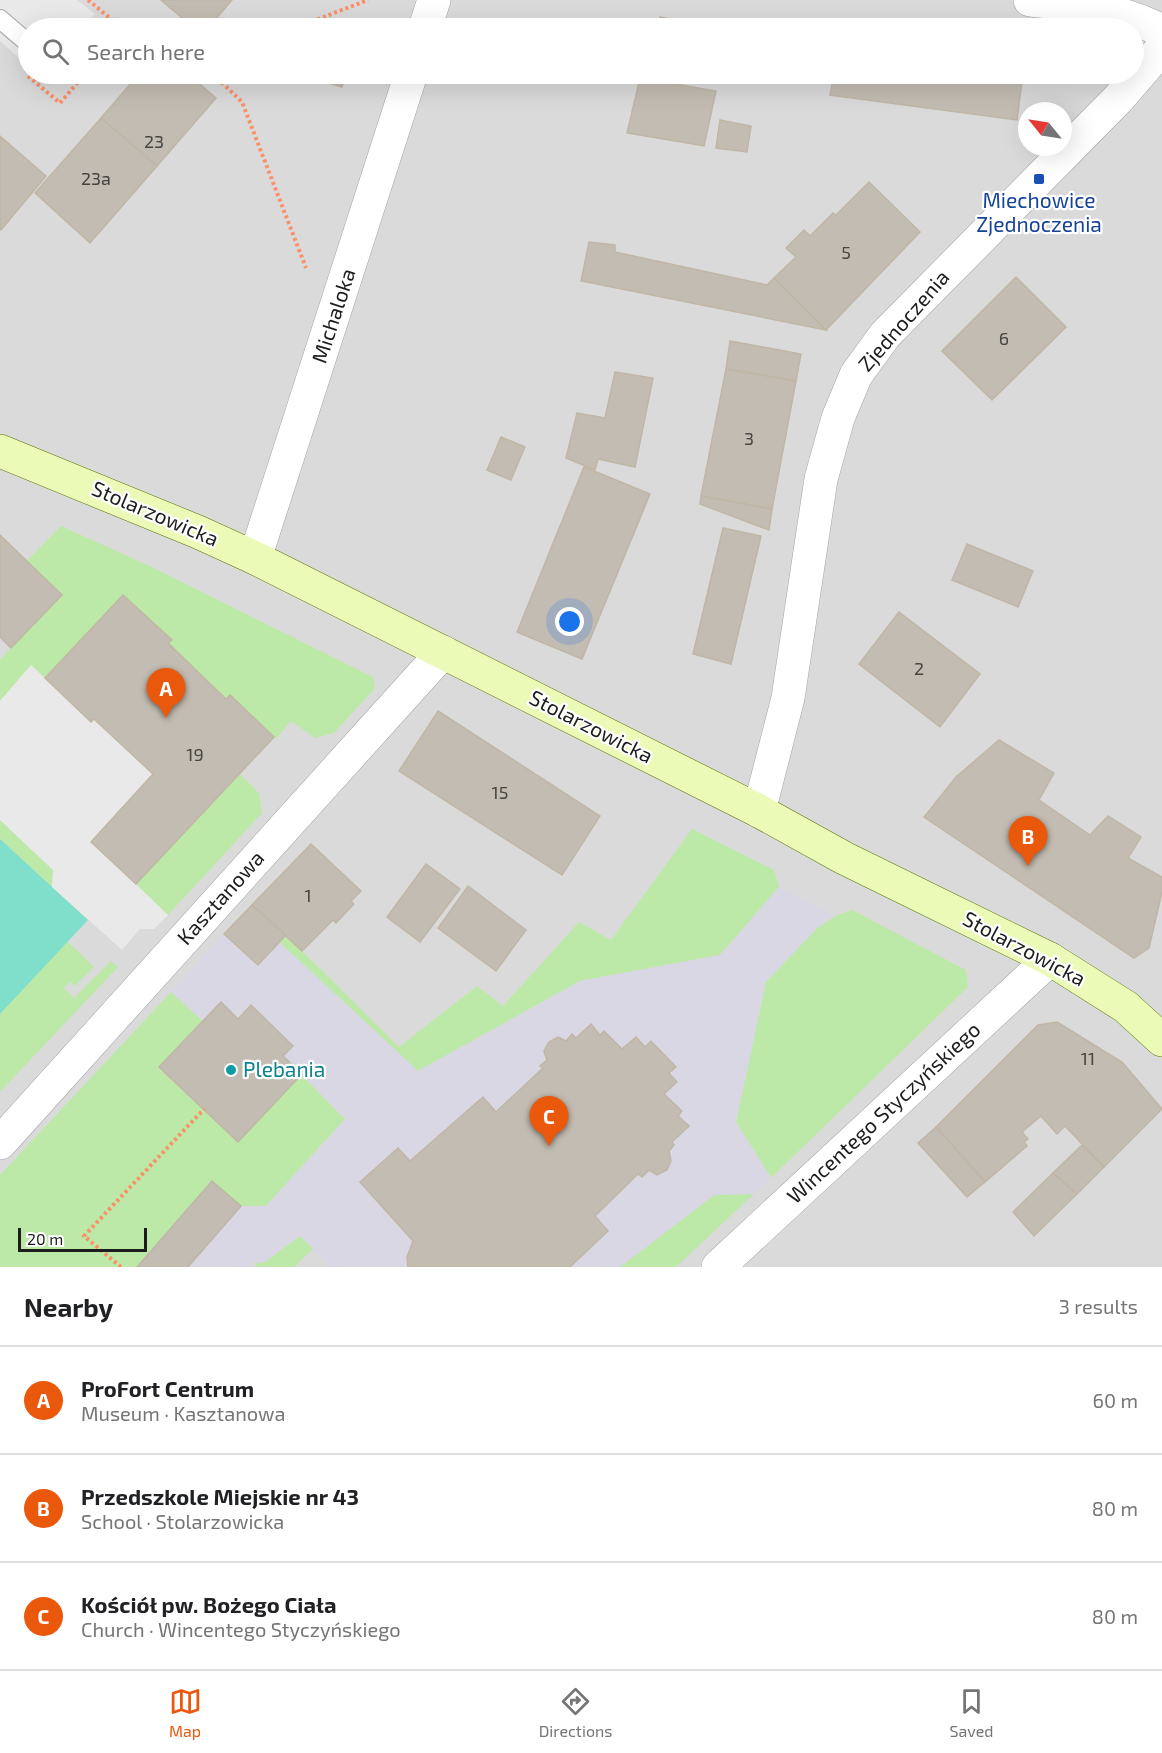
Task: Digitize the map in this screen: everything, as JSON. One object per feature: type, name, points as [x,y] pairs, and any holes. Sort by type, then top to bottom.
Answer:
[{"type":"street","points":[[428,18],[434,0]]},
{"type":"street","points":[[1030,0],[1110,9],[1137,18]]},
{"type":"street","points":[[1144,21],[1162,31]]},
{"type":"street","name":"Zjednoczenia","points":[[1144,69],[1162,48]]},
{"type":"street","name":"Michaloka","points":[[255,558],[408,84]]},
{"type":"street","name":"Zjednoczenia","points":[[759,811],[788,698],[821,479],[838,418],[856,375],[885,335],[1131,84]]},
{"type":"street","name":"Stolarzowicka","points":[[0,451],[188,527],[255,558],[759,811],[844,858],[1050,959],[1126,1006],[1162,1040]]},
{"type":"street","name":"Kasztanowa","points":[[0,1143],[442,652]]},
{"type":"street","name":"Wincentego Styczyńskiego","points":[[718,1267],[1050,959]]},
{"type":"lane","points":[[0,20],[18,35]]},
{"type":"path","points":[[88,0],[111,18]]},
{"type":"path","points":[[321,18],[368,0]]},
{"type":"path","points":[[38,84],[60,102],[76,84]]},
{"type":"path","points":[[224,84],[243,102],[309,276]]},
{"type":"path","points":[[121,1267],[84,1236],[204,1109]]},
{"type":"shaded area","points":[[0,0],[1162,0],[1162,1267],[0,1267]]},
{"type":"shaded area","points":[[0,0],[77,0],[95,14],[91,18],[18,18],[18,57],[0,41]]},
{"type":"shaded area","points":[[31,665],[91,722],[94,719],[153,774],[92,842],[168,915],[154,929],[140,929],[122,950],[52,887],[53,870],[0,820],[0,701]]},
{"type":"shaded area","points":[[0,839],[88,920],[0,1014]]},
{"type":"shaded area","points":[[779,887],[835,916],[817,928],[765,983],[736,1122],[771,1178],[754,1194],[714,1195],[620,1267],[570,1267],[608,1232],[595,1216],[638,1174],[642,1176],[649,1170],[657,1175],[667,1170],[678,1116],[682,1111],[664,1094],[677,1082],[669,1073],[676,1067],[651,1042],[645,1047],[635,1037],[622,1049],[605,1031],[600,1035],[591,1025],[576,1038],[572,1034],[566,1041],[557,1037],[549,1042],[544,1051],[547,1060],[541,1065],[543,1068],[496,1112],[482,1097],[410,1161],[398,1148],[360,1181],[413,1241],[407,1257],[408,1267],[331,1267],[300,1236],[265,1262],[254,1263],[250,1267],[183,1267],[241,1206],[266,1206],[345,1119],[283,1056],[293,1045],[251,1006],[238,1019],[220,1002],[203,1021],[171,992],[224,934],[257,965],[279,942],[418,1071],[580,981],[720,955]]},
{"type":"green space","points":[[61,526],[152,567],[373,677],[375,688],[334,733],[315,738],[291,721],[276,739],[230,695],[226,699],[168,643],[171,640],[123,595],[45,678],[31,666],[0,701],[0,660],[11,648],[27,561]]},
{"type":"green space","points":[[240,774],[259,793],[262,813],[168,915],[136,884]]},
{"type":"green space","points":[[0,820],[53,870],[52,887],[0,839]]},
{"type":"green space","points":[[692,829],[774,870],[779,887],[720,955],[580,981],[418,1071],[279,942],[286,935],[399,1047],[477,986],[503,1006],[579,922],[611,940]]},
{"type":"green space","points":[[852,910],[966,970],[968,987],[771,1178],[736,1122],[766,982],[817,928],[835,916]]},
{"type":"green space","points":[[67,941],[94,967],[75,986],[70,982],[64,988],[74,998],[111,961],[118,967],[0,1092],[0,1014]]},
{"type":"green space","points":[[171,992],[203,1021],[238,1141],[302,1074],[345,1119],[266,1206],[241,1206],[212,1181],[137,1267],[0,1267],[0,1175]]},
{"type":"green space","points":[[754,1194],[676,1267],[620,1267],[714,1195]]},
{"type":"green space","points":[[300,1235],[313,1249],[294,1267],[258,1267],[254,1263],[265,1262]]},
{"type":"building","points":[[161,0],[232,0],[217,18],[182,18]]},
{"type":"building","points":[[130,84],[200,84],[216,98],[157,166],[101,118]]},
{"type":"building","points":[[639,84],[675,84],[716,91],[704,146],[627,133]]},
{"type":"building","points":[[832,84],[1022,84],[1017,120],[830,95]]},
{"type":"building","points":[[101,118],[157,166],[90,243],[35,193]]},
{"type":"building","points":[[720,120],[751,126],[747,152],[716,148]]},
{"type":"building","points":[[0,136],[46,176],[1,230],[0,228]]},
{"type":"building","points":[[869,182],[920,232],[826,330],[774,278],[796,257],[786,248],[804,230],[810,236],[833,213],[836,215]]},
{"type":"building","points":[[589,242],[615,245],[615,252],[767,285],[774,278],[826,330],[581,281]]},
{"type":"building","points":[[1016,277],[1066,327],[992,400],[942,351]]},
{"type":"building","points":[[730,341],[801,354],[796,381],[726,369]]},
{"type":"building","points":[[726,369],[796,381],[772,509],[701,496]]},
{"type":"building","points":[[615,372],[653,378],[635,467],[598,459],[595,470],[566,458],[577,413],[605,418]]},
{"type":"building","points":[[501,437],[525,447],[511,480],[487,470]]},
{"type":"building","points":[[584,467],[650,494],[582,659],[517,632]]},
{"type":"building","points":[[701,496],[772,509],[769,530],[700,504]]},
{"type":"building","points":[[723,528],[761,536],[731,664],[693,654]]},
{"type":"building","points":[[0,535],[62,595],[11,648],[0,637]]},
{"type":"building","points":[[967,544],[1033,571],[1018,607],[952,580]]},
{"type":"building","points":[[123,595],[172,640],[168,643],[226,699],[230,695],[274,737],[136,884],[91,842],[153,774],[94,719],[91,722],[45,678]]},
{"type":"building","points":[[899,612],[980,674],[940,727],[859,664]]},
{"type":"building","points":[[438,711],[600,816],[562,875],[399,771]]},
{"type":"building","points":[[999,740],[1054,773],[1039,800],[1090,835],[1108,816],[1141,837],[1128,858],[1162,877],[1162,892],[1149,948],[1134,958],[924,817],[956,777]]},
{"type":"building","points":[[311,844],[361,891],[351,901],[354,904],[336,923],[333,920],[302,951],[252,905]]},
{"type":"building","points":[[426,864],[460,889],[420,942],[387,917]]},
{"type":"building","points":[[468,886],[526,930],[496,971],[438,928]]},
{"type":"building","points":[[252,905],[286,935],[258,965],[224,934]]},
{"type":"building","name":"Plebania","points":[[221,1002],[238,1019],[251,1005],[293,1046],[283,1056],[302,1074],[238,1142],[159,1067]]},
{"type":"building","points":[[1057,1022],[1122,1062],[1162,1109],[1104,1167],[1065,1126],[1057,1134],[1041,1116],[1022,1132],[1028,1139],[1024,1142],[1027,1146],[985,1182],[936,1127],[1038,1025]]},
{"type":"building","points":[[591,1024],[600,1035],[604,1031],[622,1049],[636,1037],[645,1047],[651,1041],[676,1067],[669,1073],[677,1082],[664,1094],[682,1111],[678,1116],[689,1126],[672,1142],[674,1145],[669,1151],[671,1161],[667,1170],[657,1175],[649,1170],[642,1177],[638,1174],[595,1216],[608,1231],[570,1267],[408,1267],[407,1257],[413,1241],[360,1182],[398,1148],[410,1161],[483,1097],[496,1112],[543,1068],[540,1066],[547,1060],[544,1051],[549,1042],[558,1037],[566,1041],[572,1034],[576,1038]]},
{"type":"building","points":[[936,1127],[985,1182],[967,1197],[918,1143]]},
{"type":"building","points":[[1082,1145],[1104,1167],[1077,1194],[1053,1173]]},
{"type":"building","points":[[1053,1173],[1077,1194],[1034,1236],[1013,1212]]},
{"type":"building","points":[[212,1181],[241,1206],[188,1267],[137,1267]]},
{"type":"place","name":"Miechowice Zjednoczenia","points":[[1039,179]]},
{"type":"place","name":"ProFort Centrum","points":[[166,718]]},
{"type":"place","name":"Przedszkole Miejskie nr 43","points":[[1028,866]]},
{"type":"place","name":"Plebania","points":[[231,1070]]},
{"type":"place","name":"Kościół pw. Bożego Ciała","points":[[549,1146]]}]
